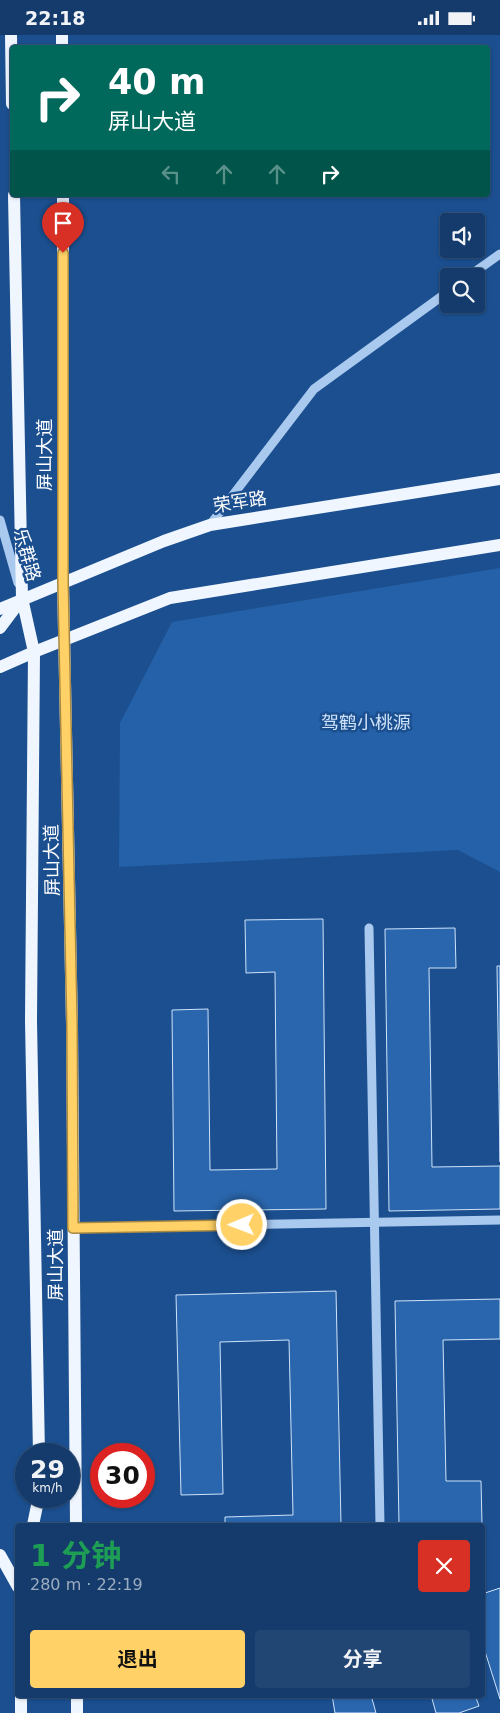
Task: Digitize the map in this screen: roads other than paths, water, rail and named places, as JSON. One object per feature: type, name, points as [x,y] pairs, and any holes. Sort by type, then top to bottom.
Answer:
[{"type":"main road","name":"屏山大道","points":[[14,197],[22,598],[34,652],[30,1021],[39,1443]]},
{"type":"main road","name":"屏山大道","points":[[63,197],[63,582],[66,639],[72,1025],[76,1523]]},
{"type":"main road","name":"荣军路","points":[[0,609],[22,598],[164,541],[210,525],[500,479]]},
{"type":"main road","points":[[0,667],[170,598],[500,545]]},
{"type":"main road","points":[[0,628],[22,598]]},
{"type":"main road","points":[[33,1523],[37,1508]]},
{"type":"main road","points":[[0,1555],[15,1582]]},
{"type":"main road","points":[[21,1698],[21,1713]]},
{"type":"main road","points":[[77,1698],[77,1713]]},
{"type":"street","points":[[480,268],[500,254]]},
{"type":"street","points":[[210,525],[314,389],[440,298]]},
{"type":"street","name":"乐群路","points":[[0,520],[22,598]]},
{"type":"street","points":[[369,928],[380,1523]]},
{"type":"street","points":[[73,1228],[500,1220]]},
{"type":"park label","name":"驾鹤小桃源","points":[[366,723]]}]
